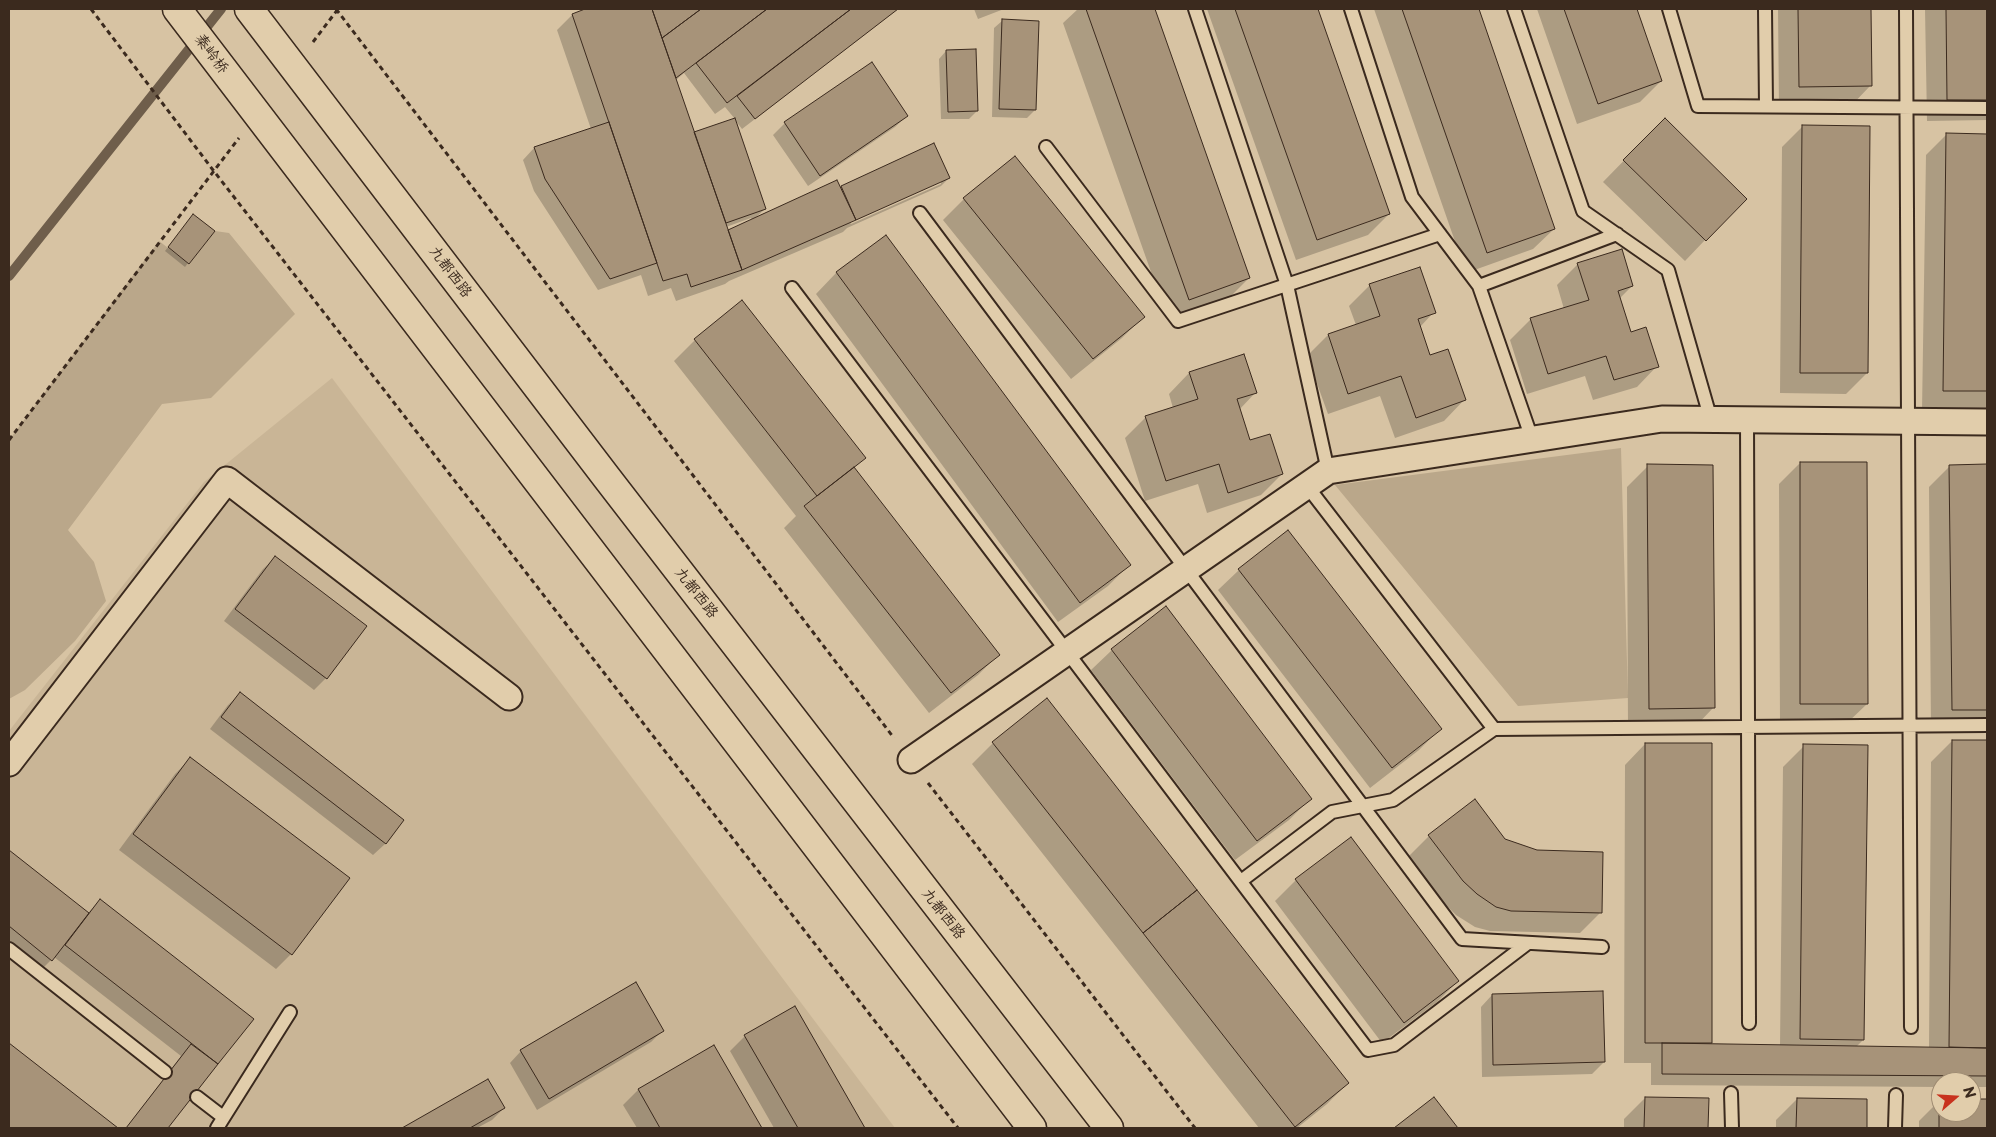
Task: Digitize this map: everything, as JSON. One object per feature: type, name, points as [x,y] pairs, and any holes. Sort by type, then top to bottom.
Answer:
[{"type":"main road","name":"秦岭桥","points":[[177,9],[251,106]]},
{"type":"main road","points":[[249,9],[289,62]]},
{"type":"main road","name":"九都西路","points":[[289,62],[1109,1128]]},
{"type":"main road","points":[[251,106],[1032,1128]]},
{"type":"street","points":[[911,760],[1328,471],[1662,419],[1987,422]]},
{"type":"street","points":[[9,763],[227,480],[509,697]]},
{"type":"lane","points":[[1195,9],[1287,285],[1328,471]]},
{"type":"lane","points":[[1351,9],[1412,197],[1479,286],[1532,440]]},
{"type":"lane","points":[[1514,9],[1583,211],[1668,270],[1711,420]]},
{"type":"lane","points":[[1669,9],[1698,106],[1987,108]]},
{"type":"lane","points":[[1765,9],[1766,106]]},
{"type":"lane","points":[[1906,9],[1911,1028]]},
{"type":"lane","points":[[1046,147],[1178,322],[1440,234]]},
{"type":"lane","points":[[920,213],[1462,939],[1602,947]]},
{"type":"lane","points":[[1479,286],[1617,234]]},
{"type":"lane","points":[[792,288],[1368,1050],[1394,1045],[1528,943]]},
{"type":"lane","points":[[1748,420],[1749,1023]]},
{"type":"lane","points":[[1307,486],[1494,728]]},
{"type":"lane","points":[[1241,882],[1332,812],[1393,800],[1494,728],[1987,725]]},
{"type":"lane","points":[[9,949],[165,1072]]},
{"type":"lane","points":[[197,1097],[220,1123],[290,1012]]},
{"type":"lane","points":[[1731,1093],[1732,1128]]},
{"type":"lane","points":[[1895,1128],[1896,1095]]},
{"type":"path","points":[[91,9],[213,170],[958,1128]]},
{"type":"path","points":[[289,62],[337,9],[1195,1128]]},
{"type":"path","points":[[9,440],[213,170],[251,106]]},
{"type":"shaded area","points":[[215,231],[229,233],[295,314],[211,398],[162,404],[68,530],[94,562],[106,601],[75,641],[25,690],[9,699],[9,440],[159,241],[189,264]]},
{"type":"shaded area","points":[[332,378],[895,1128],[9,1128],[9,731],[204,482]]},
{"type":"shaded area","points":[[1621,448],[1628,698],[1518,706],[1335,485]]},
{"type":"building","points":[[585,9],[652,9],[742,270],[691,287],[687,274],[663,281],[572,14]]},
{"type":"building","points":[[652,9],[701,9],[662,38]]},
{"type":"building","points":[[701,9],[767,9],[676,78],[662,38]]},
{"type":"building","points":[[767,9],[851,9],[727,103],[696,63]]},
{"type":"building","points":[[851,9],[898,9],[755,119],[737,96]]},
{"type":"building","points":[[1086,9],[1155,9],[1250,278],[1189,300]]},
{"type":"building","points":[[1235,9],[1318,9],[1390,214],[1317,240]]},
{"type":"building","points":[[1402,9],[1479,9],[1555,229],[1487,253]]},
{"type":"building","points":[[1564,9],[1637,9],[1662,81],[1598,104]]},
{"type":"building","points":[[1798,9],[1871,9],[1872,86],[1799,87]]},
{"type":"building","points":[[1946,9],[1987,9],[1987,100],[1947,100]]},
{"type":"building","points":[[1002,19],[1039,21],[1036,110],[999,109]]},
{"type":"building","points":[[976,49],[978,111],[948,112],[946,50]]},
{"type":"building","points":[[872,62],[908,116],[820,176],[784,122]]},
{"type":"building","points":[[735,118],[766,209],[726,223],[694,132]]},
{"type":"building","points":[[1665,118],[1747,199],[1706,241],[1623,160]]},
{"type":"building","points":[[609,122],[657,263],[610,279],[545,179],[534,147]]},
{"type":"building","points":[[1802,125],[1870,126],[1868,373],[1800,373]]},
{"type":"building","points":[[1946,133],[1987,134],[1987,391],[1943,391]]},
{"type":"building","points":[[934,143],[950,178],[856,220],[841,186]]},
{"type":"building","points":[[1015,156],[1145,317],[1093,359],[963,198]]},
{"type":"building","points":[[837,180],[856,220],[742,270],[728,230]]},
{"type":"building","points":[[193,214],[215,231],[189,264],[168,247]]},
{"type":"building","points":[[886,235],[1131,565],[1080,603],[836,272]]},
{"type":"building","points":[[1622,249],[1633,286],[1618,291],[1631,332],[1646,327],[1659,367],[1614,380],[1606,356],[1548,374],[1530,318],[1589,300],[1577,263]]},
{"type":"building","points":[[1420,267],[1436,313],[1418,319],[1430,355],[1448,349],[1466,400],[1416,418],[1401,376],[1348,394],[1328,334],[1380,316],[1369,284]]},
{"type":"building","points":[[742,300],[866,458],[817,496],[694,339]]},
{"type":"building","points":[[1244,354],[1257,393],[1237,399],[1250,440],[1270,434],[1283,474],[1228,493],[1219,464],[1166,481],[1145,416],[1198,399],[1189,372]]},
{"type":"building","points":[[1800,462],[1867,462],[1868,704],[1800,704]]},
{"type":"building","points":[[1647,464],[1713,465],[1715,708],[1649,709]]},
{"type":"building","points":[[1987,464],[1987,710],[1952,710],[1949,465]]},
{"type":"building","points":[[854,467],[1000,655],[951,693],[804,506]]},
{"type":"building","points":[[1288,530],[1442,729],[1392,768],[1238,569]]},
{"type":"building","points":[[275,556],[367,626],[327,679],[235,609]]},
{"type":"building","points":[[1166,606],[1312,799],[1257,841],[1111,649]]},
{"type":"building","points":[[240,692],[404,820],[386,844],[221,717]]},
{"type":"building","points":[[1047,698],[1197,890],[1143,933],[992,742]]},
{"type":"building","points":[[1952,740],[1987,740],[1987,1048],[1949,1047]]},
{"type":"building","points":[[1645,743],[1712,743],[1712,1043],[1645,1043]]},
{"type":"building","points":[[1803,744],[1868,745],[1864,1040],[1800,1039]]},
{"type":"building","points":[[190,757],[350,878],[292,955],[133,834]]},
{"type":"building","points":[[1475,799],[1505,839],[1537,850],[1603,852],[1602,913],[1511,911],[1496,907],[1477,894],[1463,881],[1428,835]]},
{"type":"building","points":[[1351,837],[1459,981],[1404,1023],[1295,879]]},
{"type":"building","points":[[9,850],[89,913],[52,961],[9,926]]},
{"type":"building","points":[[1197,890],[1349,1083],[1295,1127],[1143,933]]},
{"type":"building","points":[[100,899],[254,1019],[218,1064],[65,945]]},
{"type":"building","points":[[636,982],[664,1031],[549,1099],[520,1050]]},
{"type":"building","points":[[1603,991],[1605,1062],[1493,1065],[1492,994]]},
{"type":"building","points":[[795,1006],[865,1128],[798,1128],[744,1035]]},
{"type":"building","points":[[9,1043],[118,1128],[9,1128]]},
{"type":"building","points":[[1662,1043],[1987,1048],[1987,1076],[1981,1076],[1981,1072],[1931,1072],[1931,1076],[1662,1074]]},
{"type":"building","points":[[191,1044],[218,1064],[168,1128],[126,1128]]},
{"type":"building","points":[[714,1045],[762,1128],[660,1128],[638,1089]]},
{"type":"building","points":[[488,1079],[505,1108],[470,1128],[402,1128]]},
{"type":"building","points":[[1434,1097],[1458,1128],[1394,1128]]},
{"type":"building","points":[[1645,1097],[1709,1098],[1708,1128],[1644,1128]]},
{"type":"building","points":[[1797,1098],[1867,1099],[1867,1128],[1796,1128]]},
{"type":"building","points":[[1981,1099],[1987,1099],[1987,1128],[1939,1128],[1939,1122],[1981,1122]]},
{"type":"waterway","points":[[9,276],[221,9]]}]
